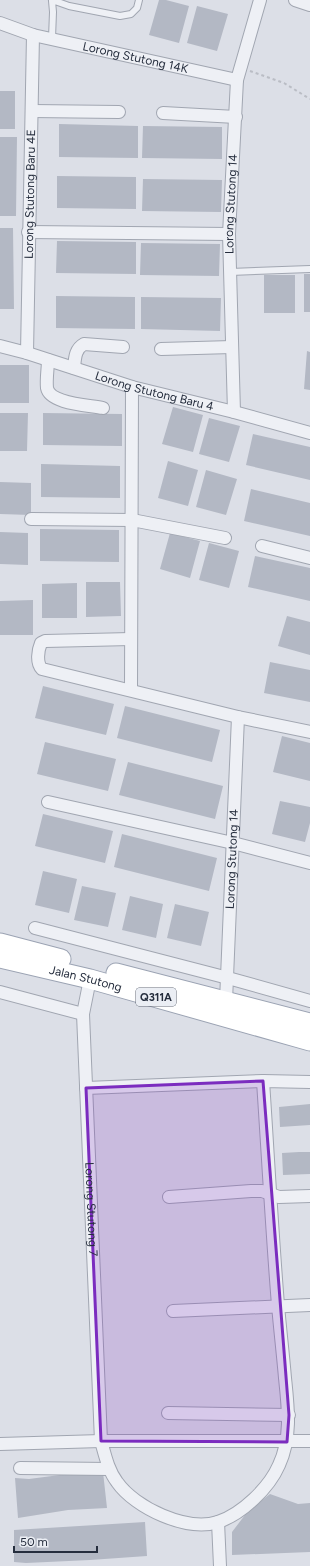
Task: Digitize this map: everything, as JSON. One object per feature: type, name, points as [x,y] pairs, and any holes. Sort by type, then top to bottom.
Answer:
[{"type":"main road","name":"Jalan Stutong","points":[[0,943],[310,1023]]},
{"type":"main road","name":"Jalan Stutong","points":[[0,958],[90,979],[310,1041]]},
{"type":"street","name":"Lorong Stutong 14","points":[[234,412],[228,234],[237,80],[242,67],[260,0]]},
{"type":"street","points":[[295,0],[310,5]]},
{"type":"street","name":"Lorong Stutong 14K","points":[[0,23],[33,35],[237,80]]},
{"type":"street","name":"Lorong Stutong Baru 4E","points":[[27,353],[28,232],[33,35]]},
{"type":"street","points":[[32,111],[119,112]]},
{"type":"street","points":[[163,112],[236,117]]},
{"type":"street","points":[[28,232],[228,234]]},
{"type":"street","points":[[74,368],[76,352],[79,347],[84,344],[123,347]]},
{"type":"street","name":"Lorong Stutong Baru 4","points":[[0,346],[27,353],[132,387],[234,412],[310,433]]},
{"type":"street","points":[[160,349],[232,347]]},
{"type":"street","points":[[48,360],[47,388],[51,396],[58,400],[103,408]]},
{"type":"street","points":[[131,690],[132,387]]},
{"type":"street","points":[[31,519],[132,520],[225,538]]},
{"type":"street","points":[[262,546],[310,558]]},
{"type":"street","points":[[131,639],[45,641],[41,643],[39,664],[42,669],[238,717],[310,732]]},
{"type":"street","name":"Lorong Stutong 14","points":[[226,1001],[238,717]]},
{"type":"street","points":[[48,802],[310,863]]},
{"type":"street","points":[[35,928],[228,978],[310,1002]]},
{"type":"street","name":"Lorong Stutong 7","points":[[90,979],[83,1014],[101,1441],[109,1469],[116,1482],[126,1494],[157,1514],[174,1520],[205,1524],[218,1522]]},
{"type":"street","points":[[0,992],[83,1014]]},
{"type":"street","points":[[86,1088],[263,1081],[310,1082]]},
{"type":"street","points":[[220,1566],[218,1522],[238,1511],[250,1502],[272,1479],[280,1464],[287,1442],[289,1416],[278,1306],[263,1081]]},
{"type":"street","points":[[169,1196],[251,1190],[279,1197],[310,1196]]},
{"type":"street","points":[[173,1311],[310,1305]]},
{"type":"street","points":[[168,1413],[289,1416]]},
{"type":"street","points":[[0,1444],[101,1441],[310,1441]]},
{"type":"street","points":[[20,1468],[109,1469]]},
{"type":"lane","points":[[52,38],[52,0],[70,3],[120,16],[131,14],[137,8],[139,0]]},
{"type":"lane","points":[[230,272],[310,269]]},
{"type":"path","points":[[242,67],[284,83],[310,99]]},
{"type":"highlighted area","points":[[263,1081],[289,1415],[287,1442],[101,1441],[86,1088]]},
{"type":"building","points":[[159,0],[166,0],[189,6],[179,43],[149,35]]},
{"type":"building","points":[[197,6],[228,14],[217,51],[187,43]]},
{"type":"building","points":[[0,91],[15,91],[15,129],[0,129]]},
{"type":"building","points":[[59,124],[138,126],[138,158],[59,157]]},
{"type":"building","points":[[143,126],[222,127],[222,159],[142,158]]},
{"type":"building","points":[[0,137],[17,137],[16,216],[0,216]]},
{"type":"building","points":[[57,176],[136,177],[136,209],[57,208]]},
{"type":"building","points":[[143,179],[222,180],[221,212],[142,211]]},
{"type":"building","points":[[0,228],[13,228],[14,309],[0,309]]},
{"type":"building","points":[[57,241],[136,242],[136,274],[56,273]]},
{"type":"building","points":[[141,243],[220,244],[219,276],[140,275]]},
{"type":"building","points":[[304,274],[310,274],[310,312],[304,312]]},
{"type":"building","points":[[264,275],[295,275],[295,313],[264,313]]},
{"type":"building","points":[[56,296],[135,297],[135,329],[56,328]]},
{"type":"building","points":[[141,297],[221,298],[220,331],[141,329]]},
{"type":"building","points":[[307,351],[310,352],[310,390],[304,389]]},
{"type":"building","points":[[0,365],[29,365],[29,403],[0,403]]},
{"type":"building","points":[[173,407],[203,415],[193,452],[162,444]]},
{"type":"building","points":[[0,413],[28,413],[27,451],[0,451]]},
{"type":"building","points":[[43,413],[122,414],[122,446],[43,445]]},
{"type":"building","points":[[209,418],[240,426],[229,462],[199,454]]},
{"type":"building","points":[[253,434],[310,447],[310,480],[246,465]]},
{"type":"building","points":[[168,461],[198,470],[188,506],[158,498]]},
{"type":"building","points":[[41,464],[120,466],[120,498],[41,497]]},
{"type":"building","points":[[206,470],[237,479],[226,515],[196,507]]},
{"type":"building","points":[[0,482],[31,483],[31,515],[0,514]]},
{"type":"building","points":[[251,489],[310,503],[310,536],[244,521]]},
{"type":"building","points":[[40,529],[119,530],[119,562],[40,561]]},
{"type":"building","points":[[0,532],[28,533],[28,565],[0,564]]},
{"type":"building","points":[[170,533],[200,541],[190,578],[160,569]]},
{"type":"building","points":[[209,543],[239,551],[229,588],[199,580]]},
{"type":"building","points":[[255,556],[310,568],[310,601],[248,587]]},
{"type":"building","points":[[86,582],[120,582],[121,616],[86,617]]},
{"type":"building","points":[[77,583],[77,618],[42,618],[42,584]]},
{"type":"building","points":[[33,600],[33,635],[0,635],[0,601]]},
{"type":"building","points":[[287,616],[310,622],[310,655],[278,646]]},
{"type":"building","points":[[270,662],[310,670],[310,702],[264,693]]},
{"type":"building","points":[[43,686],[114,704],[106,735],[35,718]]},
{"type":"building","points":[[125,706],[220,730],[212,762],[117,738]]},
{"type":"building","points":[[282,736],[310,743],[310,781],[273,772]]},
{"type":"building","points":[[45,742],[116,759],[108,791],[37,774]]},
{"type":"building","points":[[128,762],[223,786],[215,819],[119,795]]},
{"type":"building","points":[[280,801],[310,807],[310,823],[305,842],[272,834]]},
{"type":"building","points":[[43,814],[113,831],[105,863],[35,846]]},
{"type":"building","points":[[122,834],[217,858],[209,891],[114,867]]},
{"type":"building","points":[[43,871],[77,879],[69,913],[35,905]]},
{"type":"building","points":[[82,886],[116,893],[108,927],[74,920]]},
{"type":"building","points":[[130,896],[163,904],[156,938],[122,930]]},
{"type":"building","points":[[175,904],[209,912],[201,946],[167,938]]},
{"type":"building","points":[[310,1104],[310,1125],[280,1127],[279,1107]]},
{"type":"building","points":[[310,1152],[310,1174],[283,1175],[282,1153]]},
{"type":"building","points":[[103,1472],[107,1508],[68,1510],[18,1518],[15,1478],[29,1479],[75,1473]]},
{"type":"building","points":[[270,1494],[298,1504],[310,1503],[310,1552],[232,1555],[232,1532],[248,1511]]},
{"type":"building","points":[[145,1522],[147,1556],[26,1563],[14,1562],[14,1530]]}]
